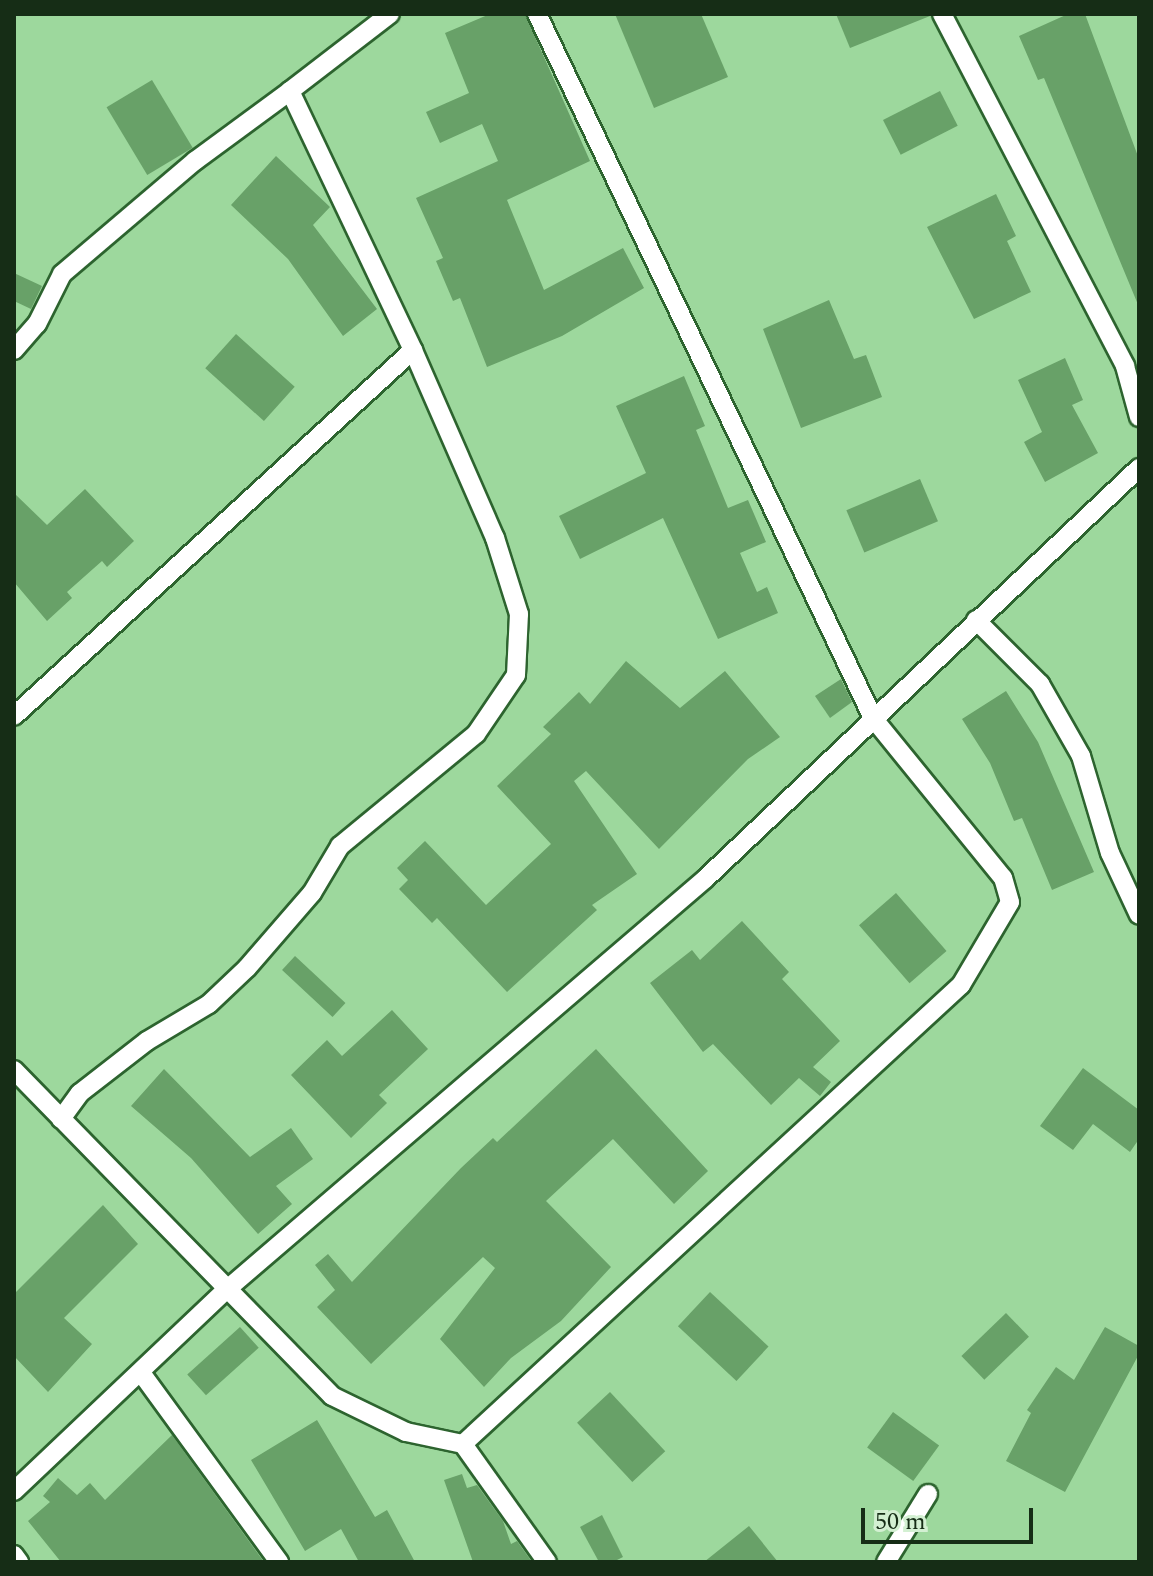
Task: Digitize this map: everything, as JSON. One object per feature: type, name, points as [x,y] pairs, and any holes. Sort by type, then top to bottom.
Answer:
[{"type":"street","points":[[14,350],[37,324],[62,274],[195,161],[390,14]]},
{"type":"street","points":[[463,1444],[961,985],[1010,902],[1003,878],[873,718],[537,14]]},
{"type":"street","points":[[942,14],[1125,366],[1139,417]]},
{"type":"street","points":[[61,1119],[80,1093],[147,1041],[209,1004],[237,977],[312,893],[340,846],[476,734],[516,675],[519,614],[495,538],[413,350],[290,91]]},
{"type":"street","points":[[14,716],[413,350]]},
{"type":"street","points":[[14,1491],[142,1374],[225,1291],[705,879],[1139,468]]},
{"type":"street","points":[[976,620],[1040,684],[1081,756],[1110,853],[1139,915]]},
{"type":"street","points":[[14,1070],[225,1291],[332,1396],[406,1432],[463,1444],[547,1562]]},
{"type":"street","points":[[142,1374],[279,1562]]},
{"type":"street","points":[[886,1562],[928,1494]]},
{"type":"street","points":[[14,1555],[19,1562]]},
{"type":"building","points":[[490,14],[525,14],[590,161],[507,200],[544,290],[623,248],[644,288],[562,336],[487,367],[460,298],[453,301],[436,261],[443,258],[416,198],[498,161],[482,124],[440,143],[426,112],[469,93],[445,33]]},
{"type":"building","points":[[615,14],[701,14],[728,77],[654,108]]},
{"type":"building","points":[[836,14],[930,14],[930,16],[850,48]]},
{"type":"building","points":[[1068,14],[1085,14],[1139,159],[1139,307],[1044,78],[1038,80],[1019,36]]},
{"type":"building","points":[[152,80],[193,148],[147,175],[107,107]]},
{"type":"building","points":[[940,91],[958,126],[901,155],[883,120]]},
{"type":"building","points":[[276,156],[330,207],[313,225],[377,309],[343,336],[288,259],[231,205]]},
{"type":"building","points":[[996,194],[1016,236],[1007,241],[1031,292],[974,319],[927,227]]},
{"type":"building","points":[[14,273],[42,286],[31,309],[14,301]]},
{"type":"building","points":[[829,300],[854,359],[866,355],[882,397],[801,428],[763,329]]},
{"type":"building","points":[[236,334],[295,387],[264,421],[205,368]]},
{"type":"building","points":[[1065,358],[1083,400],[1072,405],[1098,453],[1045,482],[1024,442],[1042,432],[1018,380]]},
{"type":"building","points":[[684,376],[705,426],[696,430],[728,508],[748,500],[766,542],[740,553],[757,592],[767,587],[778,613],[718,639],[663,518],[580,559],[559,516],[646,473],[616,406]]},
{"type":"building","points":[[920,479],[938,521],[864,553],[846,510]]},
{"type":"building","points":[[85,489],[134,541],[107,567],[102,561],[67,592],[72,598],[47,621],[14,582],[14,493],[47,525]]},
{"type":"building","points":[[626,661],[680,708],[725,671],[780,737],[748,759],[659,849],[586,771],[574,781],[637,874],[592,905],[597,910],[507,992],[437,918],[432,923],[399,889],[408,880],[397,868],[425,841],[486,905],[551,844],[497,786],[551,734],[543,727],[579,692],[590,704]]},
{"type":"building","points":[[841,679],[852,702],[830,718],[815,696]]},
{"type":"building","points":[[1006,691],[1038,742],[1094,872],[1052,890],[1022,818],[1014,821],[990,763],[962,719]]},
{"type":"building","points":[[896,893],[947,951],[910,983],[859,925]]},
{"type":"building","points":[[742,921],[789,972],[782,979],[840,1041],[813,1067],[831,1082],[820,1096],[799,1078],[771,1105],[713,1044],[703,1052],[650,983],[692,950],[700,960]]},
{"type":"building","points":[[295,956],[345,1003],[333,1017],[282,970]]},
{"type":"building","points":[[392,1010],[428,1049],[379,1095],[387,1103],[351,1138],[291,1075],[327,1040],[342,1056]]},
{"type":"building","points":[[596,1049],[708,1171],[674,1204],[613,1139],[546,1201],[611,1267],[561,1321],[511,1358],[484,1387],[440,1339],[495,1268],[483,1257],[371,1364],[317,1307],[335,1290],[315,1265],[328,1254],[352,1282],[461,1168],[493,1138],[497,1142]]},
{"type":"building","points":[[1083,1068],[1139,1110],[1139,1139],[1130,1152],[1093,1124],[1073,1150],[1040,1126]]},
{"type":"building","points":[[164,1069],[250,1157],[291,1128],[313,1159],[276,1186],[292,1204],[258,1234],[191,1158],[131,1106]]},
{"type":"building","points":[[103,1205],[138,1244],[64,1318],[92,1344],[48,1392],[14,1356],[14,1294]]},
{"type":"building","points":[[710,1292],[769,1347],[736,1381],[678,1326]]},
{"type":"building","points":[[1006,1313],[1029,1337],[984,1380],[961,1356]]},
{"type":"building","points":[[240,1327],[259,1348],[206,1395],[187,1375]]},
{"type":"building","points":[[1105,1327],[1139,1346],[1139,1354],[1065,1492],[1006,1461],[1031,1413],[1027,1410],[1056,1367],[1074,1380]]},
{"type":"building","points":[[610,1392],[665,1451],[632,1482],[577,1423]]},
{"type":"building","points":[[893,1412],[939,1446],[913,1481],[867,1448]]},
{"type":"building","points":[[317,1420],[375,1517],[387,1510],[415,1562],[359,1562],[341,1529],[305,1551],[251,1460]]},
{"type":"building","points":[[172,1435],[264,1562],[61,1562],[28,1521],[50,1502],[43,1496],[58,1478],[77,1495],[90,1483],[105,1500]]},
{"type":"building","points":[[462,1474],[467,1488],[477,1485],[503,1521],[511,1544],[517,1541],[532,1562],[473,1562],[444,1480]]},
{"type":"building","points":[[602,1515],[623,1557],[613,1562],[599,1562],[580,1527]]},
{"type":"building","points":[[749,1526],[778,1562],[704,1562]]}]
